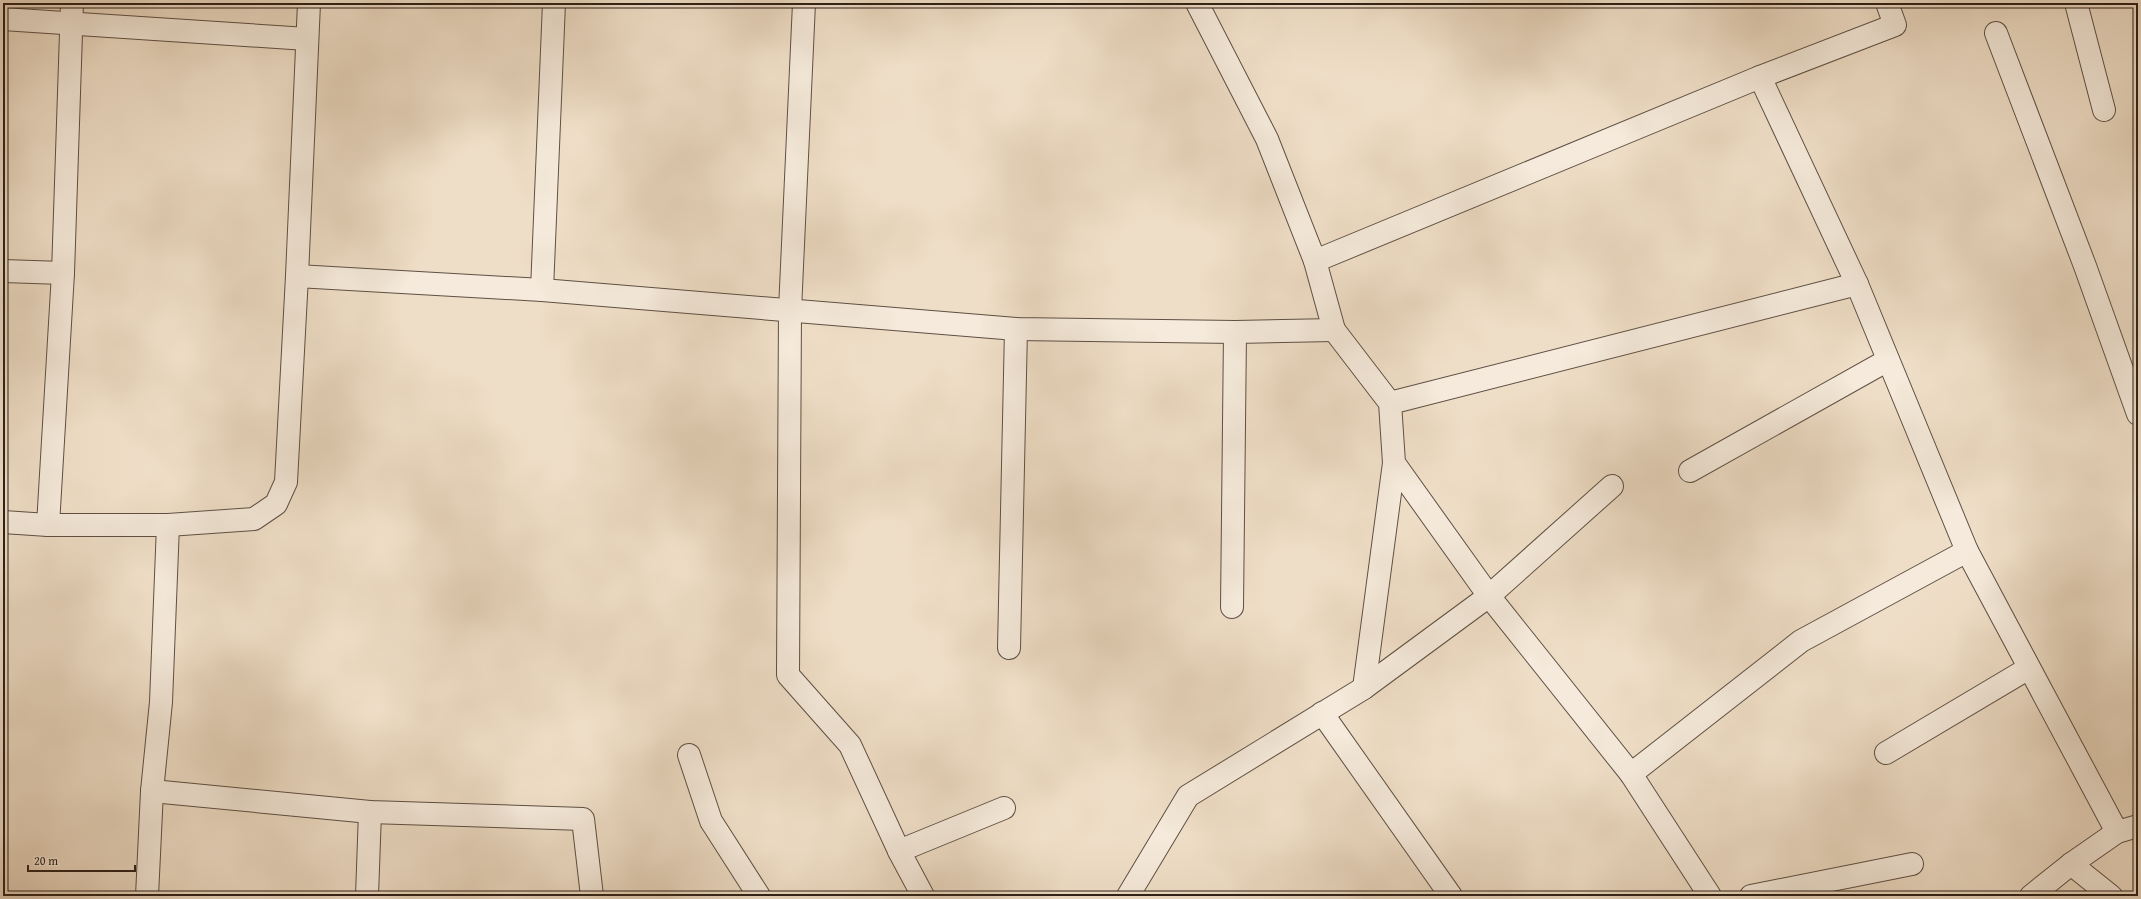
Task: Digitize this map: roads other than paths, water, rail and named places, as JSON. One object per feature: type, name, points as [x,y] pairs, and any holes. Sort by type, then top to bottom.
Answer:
[{"type":"street","points":[[3,522],[48,526],[168,525],[254,519],[276,504],[286,482],[298,276],[308,3]]},
{"type":"street","points":[[542,290],[554,3]]},
{"type":"street","points":[[804,3],[790,310],[788,675],[850,745],[899,851],[923,896]]},
{"type":"street","points":[[1197,3],[1267,139],[1315,261],[1334,330],[1390,403],[1394,463],[1364,688]]},
{"type":"street","points":[[1315,261],[1760,77],[1895,26],[1887,3]]},
{"type":"street","points":[[2076,3],[2104,110]]},
{"type":"street","points":[[3,19],[72,13],[307,40]]},
{"type":"street","points":[[48,526],[63,273],[72,13]]},
{"type":"street","points":[[1996,33],[2086,266],[2138,414]]},
{"type":"street","points":[[1760,77],[1857,284],[1967,551],[2117,832]]},
{"type":"street","points":[[3,271],[63,273]]},
{"type":"street","points":[[298,276],[542,290],[1016,329],[1235,332],[1334,330]]},
{"type":"street","points":[[1390,403],[1857,284]]},
{"type":"street","points":[[1009,648],[1016,329]]},
{"type":"street","points":[[1232,607],[1235,332]]},
{"type":"street","points":[[1690,471],[1888,360]]},
{"type":"street","points":[[1394,463],[1489,596],[1631,774],[1710,896]]},
{"type":"street","points":[[1128,896],[1188,796],[1364,688],[1489,596],[1612,486]]},
{"type":"street","points":[[147,896],[152,790],[161,702],[168,525]]},
{"type":"street","points":[[1631,774],[1801,641],[1967,551]]},
{"type":"street","points":[[1886,753],[2029,668]]},
{"type":"street","points":[[1322,714],[1451,896]]},
{"type":"street","points":[[689,755],[711,821],[759,896]]},
{"type":"street","points":[[152,790],[370,812],[583,819],[592,896]]},
{"type":"street","points":[[899,851],[1004,808]]},
{"type":"street","points":[[367,896],[370,812]]},
{"type":"street","points":[[2031,896],[2071,864],[2117,832],[2138,826]]},
{"type":"street","points":[[1751,896],[1912,864]]},
{"type":"street","points":[[2071,864],[2111,896]]}]
